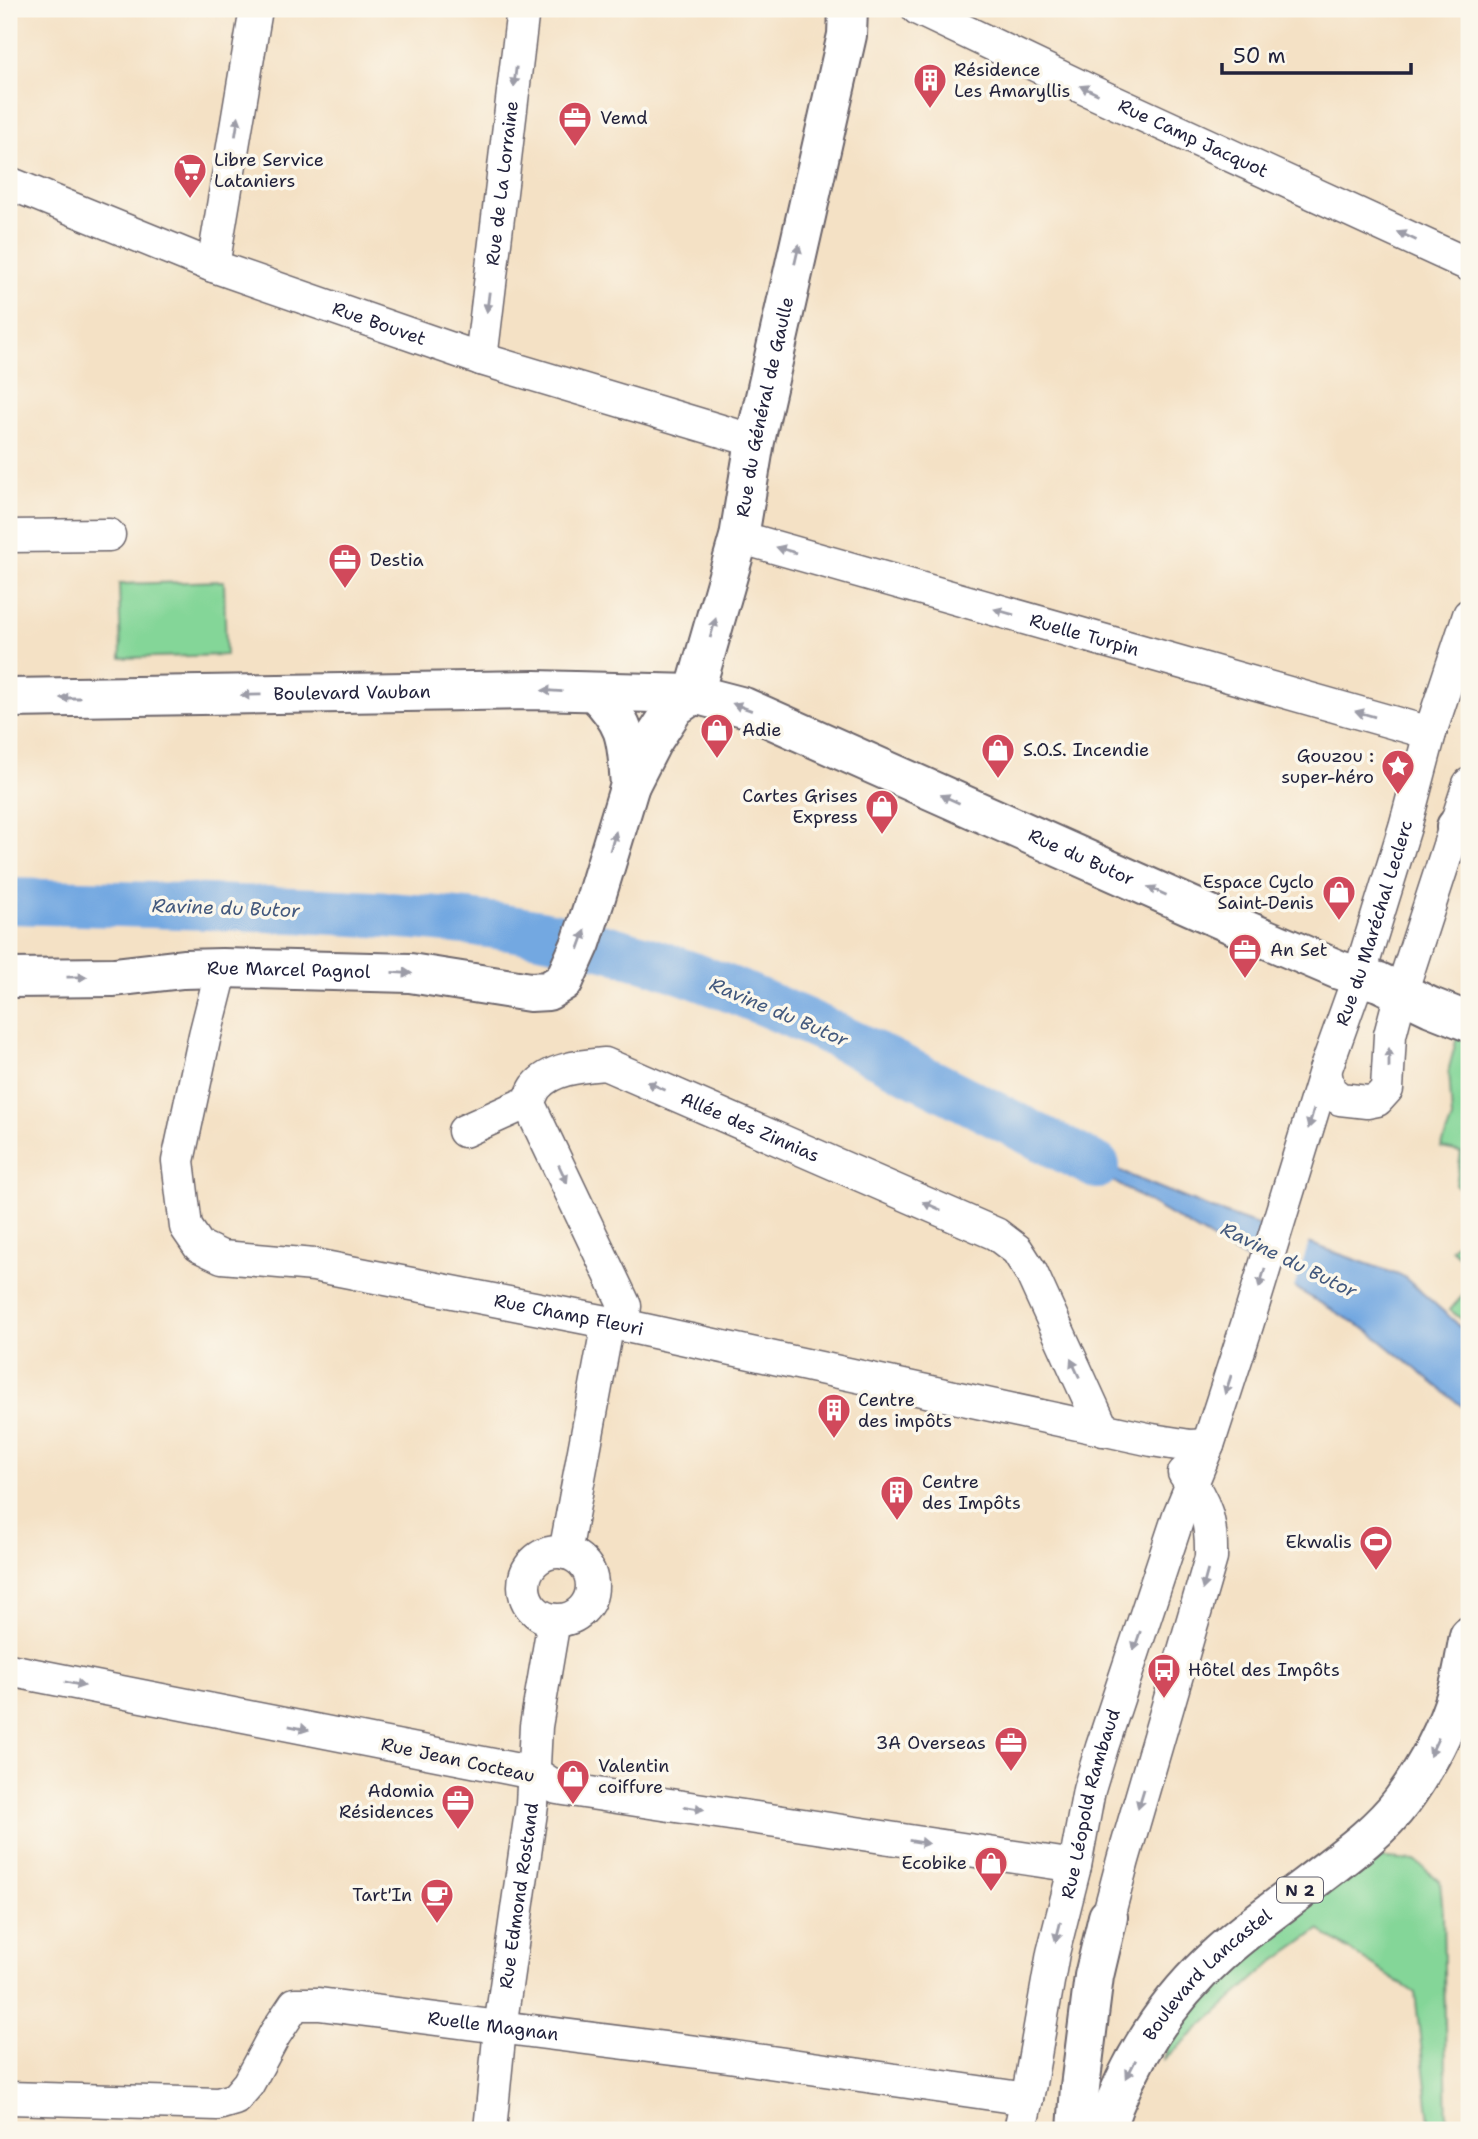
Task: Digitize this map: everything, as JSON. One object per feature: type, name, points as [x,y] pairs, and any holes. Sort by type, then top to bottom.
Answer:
[{"type":"main road","name":"Rue du Général de Gaulle","points":[[694,694],[739,537],[755,441],[846,35],[848,9]]},
{"type":"main road","name":"Boulevard Vauban","points":[[9,698],[535,690],[694,694]]},
{"type":"main road","points":[[596,693],[612,710],[624,730],[630,785]]},
{"type":"main road","points":[[630,785],[652,742],[675,707],[694,694]]},
{"type":"main road","name":"Rue du Butor","points":[[694,694],[744,707],[1220,919],[1379,982],[1469,1022]]},
{"type":"main road","name":"Rue Marcel Pagnol","points":[[9,978],[114,977],[183,969],[222,968],[410,973],[530,992],[548,991],[564,981],[581,943],[630,785]]},
{"type":"main road","name":"Boulevard Lancastel","points":[[1105,2130],[1137,2057],[1182,1990],[1219,1953],[1361,1843],[1401,1802],[1433,1752],[1457,1693],[1469,1636]]},
{"type":"main road","points":[[1077,2130],[1094,1976],[1108,1917]]},
{"type":"street","points":[[213,266],[256,9]]},
{"type":"street","name":"Rue de La Lorraine","points":[[481,359],[523,9]]},
{"type":"street","name":"Rue Camp Jacquot","points":[[918,9],[1469,265]]},
{"type":"street","name":"Rue Bouvet","points":[[9,183],[213,266],[481,359],[755,441]]},
{"type":"street","points":[[9,536],[109,535]]},
{"type":"street","name":"Ruelle Turpin","points":[[739,537],[1430,733]]},
{"type":"street","name":"Rue du Maréchal Leclerc","points":[[1297,1166],[1325,1071],[1359,976],[1405,827],[1430,733],[1469,615]]},
{"type":"street","points":[[1325,1071],[1329,1090],[1340,1099],[1367,1102],[1377,1100],[1387,1090],[1390,1035],[1401,993],[1463,829],[1469,784]]},
{"type":"street","points":[[1405,827],[1463,829]]},
{"type":"street","name":"Rue Champ Fleuri","points":[[222,968],[178,1161],[186,1227],[199,1245],[222,1257],[314,1265],[615,1323],[1152,1440],[1190,1446],[1208,1445]]},
{"type":"street","name":"Rue Champ Fleuri","points":[[183,969],[198,1000],[205,1035]]},
{"type":"street","name":"Allée des Zinnias","points":[[528,1102],[536,1087],[550,1076],[576,1067],[605,1064],[996,1234],[1017,1250],[1031,1272],[1103,1430]]},
{"type":"street","points":[[464,1131],[528,1102],[625,1306],[615,1323],[565,1553]]},
{"type":"street","name":"Rue Léopold Rambaud","points":[[1020,2130],[1053,1953],[1075,1866],[1089,1790],[1179,1515],[1208,1445],[1297,1166]]},
{"type":"street","points":[[1108,1917],[1211,1558],[1212,1537],[1208,1513],[1177,1464],[1152,1440]]},
{"type":"street","points":[[551,1552],[578,1558],[587,1567],[592,1580],[591,1594],[584,1609],[571,1618],[554,1620],[542,1616],[532,1608],[524,1583],[529,1569],[538,1559],[551,1552]]},
{"type":"street","name":"Rue Edmond Rostand","points":[[490,2130],[500,2028],[532,1805],[536,1726],[554,1620]]},
{"type":"street","name":"Rue Jean Cocteau","points":[[9,1670],[534,1773],[557,1788],[1075,1866]]},
{"type":"street","name":"Ruelle Magnan","points":[[9,2098],[218,2104],[235,2099],[248,2084],[295,2004],[319,2004],[728,2056],[1027,2099]]},
{"type":"green space","points":[[224,581],[226,655],[121,658],[119,584]]},
{"type":"green space","points":[[1457,1037],[1469,1042],[1469,1196],[1456,1185],[1461,1152],[1441,1148],[1452,1119],[1449,1068]]},
{"type":"green space","points":[[1469,1226],[1469,1265],[1451,1249]]},
{"type":"green space","points":[[1469,1287],[1469,1325],[1450,1310]]},
{"type":"green space","points":[[1372,1858],[1415,1861],[1440,1881],[1447,2130],[1431,2130],[1415,1993],[1319,1930],[1268,1966],[1164,2060],[1170,2035],[1205,1992],[1289,1921]]},
{"type":"water","points":[[1041,1139],[1204,1206],[1404,1277],[1469,1334],[1469,1412],[1370,1332]]},
{"type":"pier","points":[[1267,1224],[1310,1240],[1293,1291],[1253,1268]]},
{"type":"waterway","name":"Ravine du Butor","points":[[9,901],[266,909],[440,919],[527,931],[612,949],[738,992],[799,1018],[1097,1166]]},
{"type":"place","name":"Résidence Les Amaryllis","points":[[930,110]]},
{"type":"place","name":"Vemd","points":[[575,148]]},
{"type":"place","name":"Libre Service Lataniers","points":[[190,200]]},
{"type":"place","name":"Destia","points":[[345,590]]},
{"type":"place","name":"Adie","points":[[717,760]]},
{"type":"place","name":"S.O.S. Incendie","points":[[998,780]]},
{"type":"place","name":"Gouzou : super-héro","points":[[1398,796]]},
{"type":"place","name":"Cartes Grises Express","points":[[882,836]]},
{"type":"place","name":"Espace Cyclo Saint-Denis","points":[[1339,922]]},
{"type":"place","name":"An Set","points":[[1245,980]]},
{"type":"place","name":"Centre des impôts","points":[[834,1440]]},
{"type":"place","name":"Centre des Impôts","points":[[897,1522]]},
{"type":"place","name":"Ekwalis","points":[[1376,1572]]},
{"type":"place","name":"Hôtel des Impôts","points":[[1164,1700]]},
{"type":"place","name":"3A Overseas","points":[[1011,1773]]},
{"type":"place","name":"Valentin coiffure","points":[[573,1806]]},
{"type":"place","name":"Adomia Résidences","points":[[458,1831]]},
{"type":"place","name":"Ecobike","points":[[991,1893]]},
{"type":"place","name":"Tart'In","points":[[437,1925]]}]
